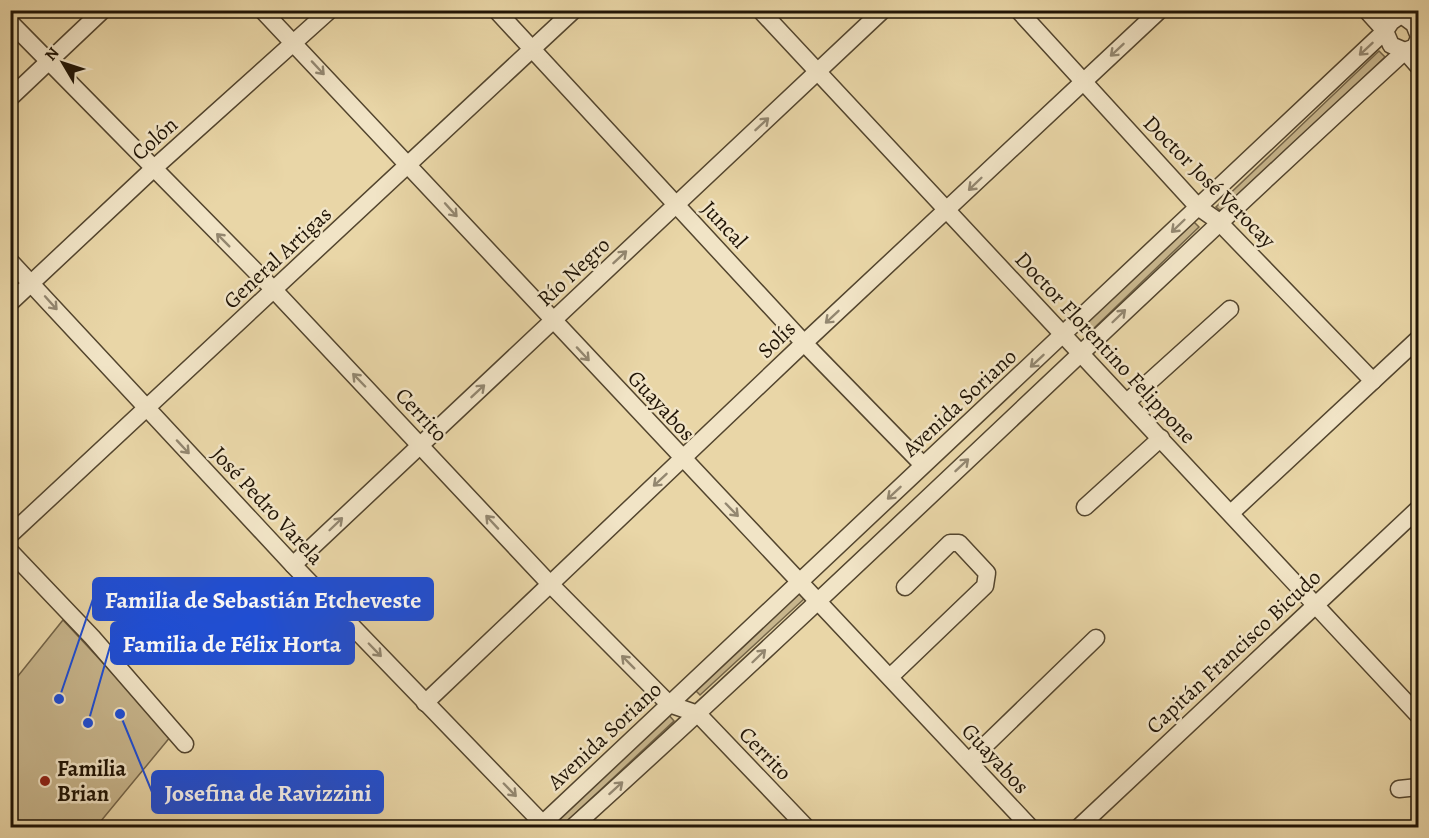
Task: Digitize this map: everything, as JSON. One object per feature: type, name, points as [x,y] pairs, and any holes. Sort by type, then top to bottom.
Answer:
[{"type":"street","points":[[10,98],[103,10]]},
{"type":"street","name":"Guayabos","points":[[262,10],[1031,828]]},
{"type":"street","name":"Colón","points":[[10,303],[153,169],[295,44],[330,10]]},
{"type":"street","name":"Juncal","points":[[496,10],[804,343],[923,465]]},
{"type":"street","name":"General Artigas","points":[[10,535],[574,10]]},
{"type":"street","name":"Doctor Florentino Felippone","points":[[760,10],[1419,715]]},
{"type":"street","name":"Río Negro","points":[[293,565],[883,10]]},
{"type":"street","name":"Doctor José Verocay","points":[[1018,10],[1198,207],[1218,221],[1373,381]]},
{"type":"street","name":"Solís","points":[[425,703],[804,343],[1160,10]]},
{"type":"street","points":[[1366,10],[1385,31],[1391,45],[1405,51],[1419,66]]},
{"type":"street","points":[[1401,13],[1414,24],[1419,34]]},
{"type":"street","name":"Avenida Soriano","points":[[543,826],[923,465],[1065,335],[1385,31],[1401,13]]},
{"type":"street","name":"Cerrito","points":[[10,22],[274,290],[550,584],[669,704],[698,714],[804,826]]},
{"type":"street","name":"Avenida Soriano","points":[[572,828],[698,714],[1218,221],[1405,51],[1415,48],[1419,40]]},
{"type":"street","name":"José Pedro Varela","points":[[10,261],[293,565],[543,826]]},
{"type":"street","points":[[1127,402],[1230,309]]},
{"type":"street","points":[[1232,513],[1419,339]]},
{"type":"street","points":[[1085,507],[1161,438]]},
{"type":"street","name":"Capitán Francisco Bicudo","points":[[1078,828],[1419,509]]},
{"type":"street","points":[[890,677],[985,586],[987,573],[959,543],[950,543],[905,587]]},
{"type":"street","points":[[10,551],[92,637],[184,744]]},
{"type":"street","points":[[969,761],[1096,638]]},
{"type":"street","points":[[1399,789],[1419,787]]},
{"type":"shaded area","points":[[1379,51],[1385,57],[1222,212],[1216,207]]},
{"type":"shaded area","points":[[1193,221],[1199,227],[1092,330],[1086,324]]},
{"type":"shaded area","points":[[798,592],[804,599],[700,695],[694,689]]},
{"type":"shaded area","points":[[63,620],[171,736],[96,827],[11,827],[10,686]]},
{"type":"shaded area","points":[[668,714],[674,721],[564,824],[558,818]]},
{"type":"place","name":"Familia de Sebastián Etcheveste","points":[[59,699]]},
{"type":"place","name":"Josefina de Ravizzini","points":[[120,714]]},
{"type":"place","name":"Familia de Félix Horta","points":[[88,723]]},
{"type":"place","name":"Familia Brian","points":[[45,781]]}]
